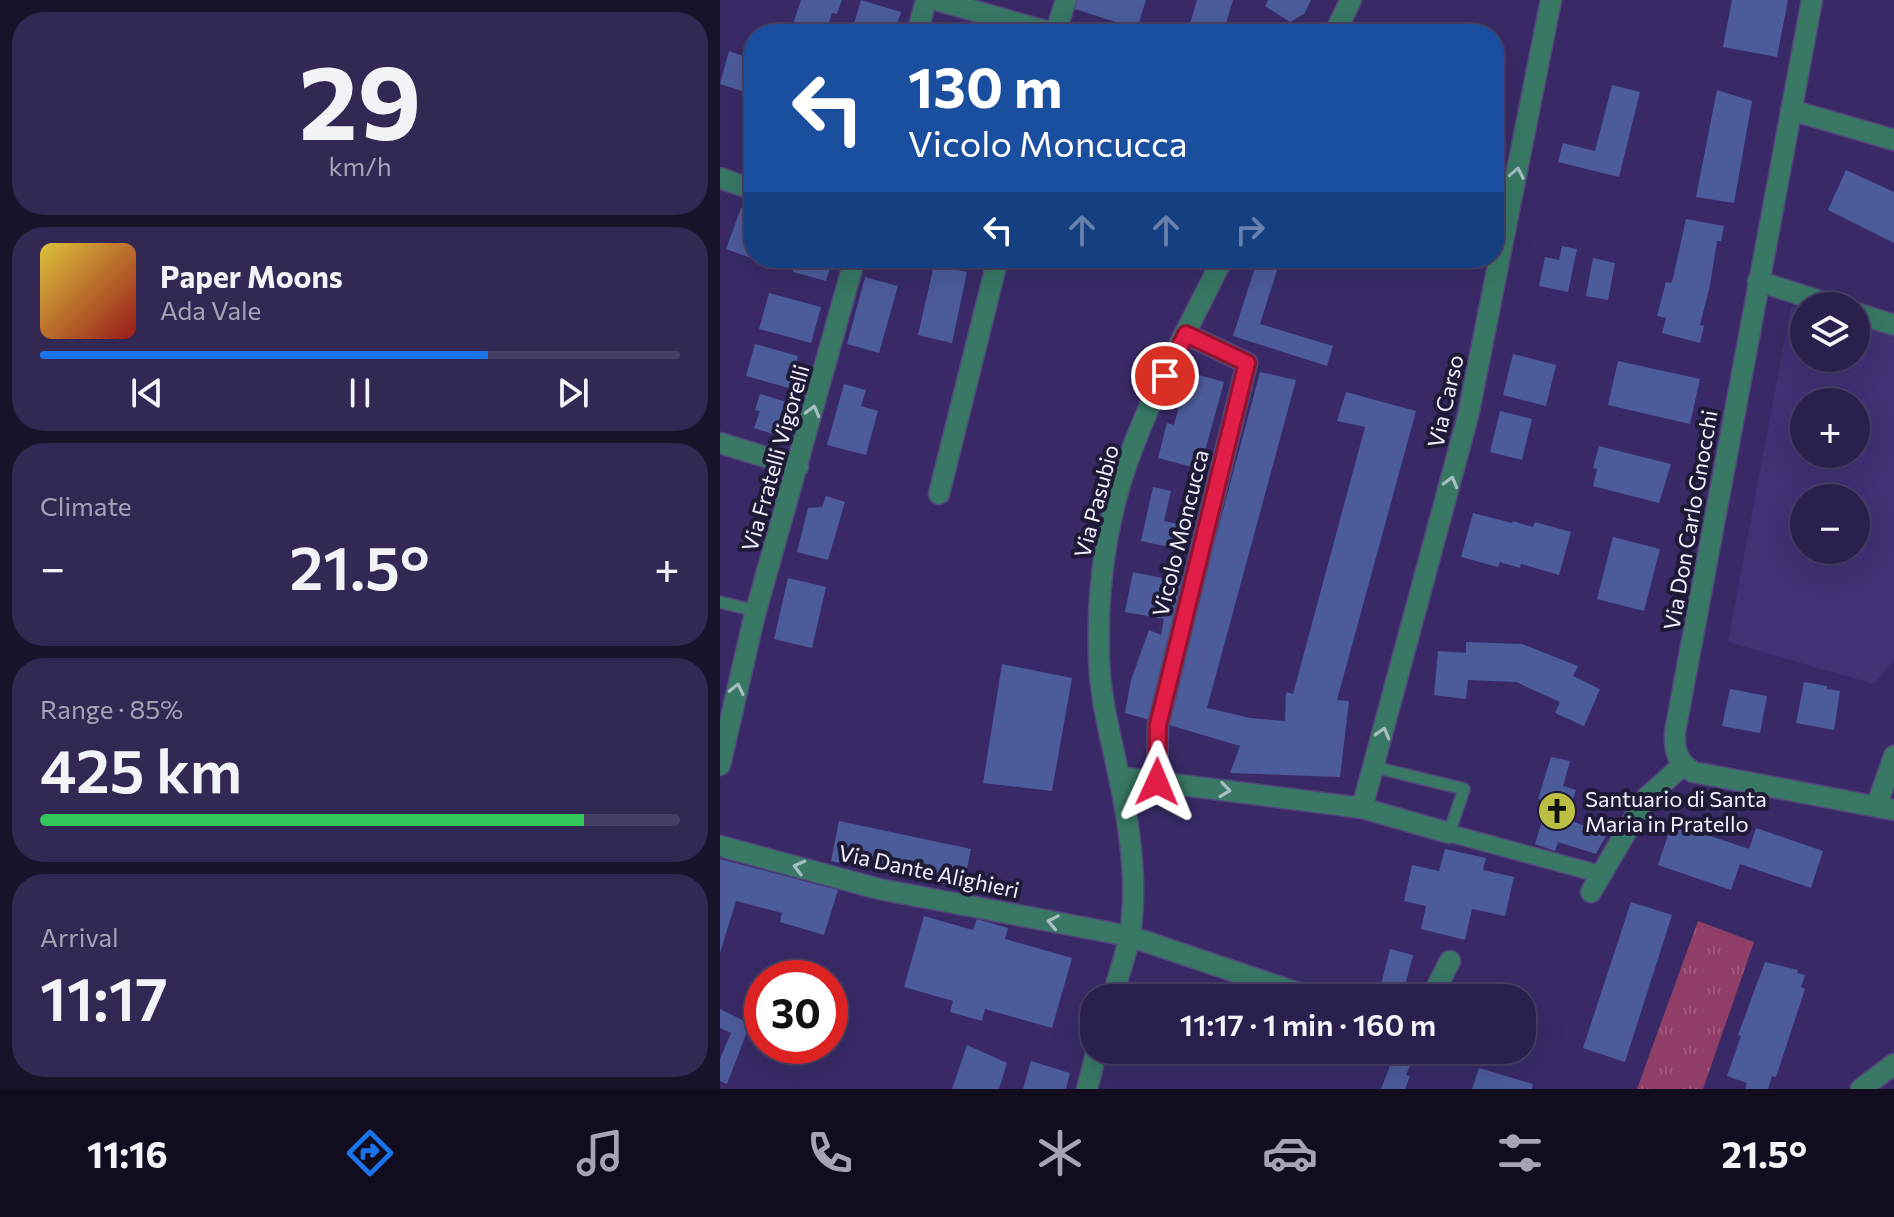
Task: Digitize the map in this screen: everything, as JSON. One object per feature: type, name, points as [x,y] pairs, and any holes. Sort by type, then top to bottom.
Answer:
[{"type":"street","points":[[920,24],[926,0]]},
{"type":"street","points":[[936,0],[1020,24]]},
{"type":"street","points":[[1058,24],[1066,0]]},
{"type":"street","points":[[1339,24],[1351,0]]},
{"type":"street","name":"Via Carso","points":[[1504,236],[1551,0]]},
{"type":"street","name":"Via Don Carlo Gnocchi","points":[[1683,765],[1674,747],[1675,732],[1812,0]]},
{"type":"street","points":[[1791,110],[1894,140]]},
{"type":"street","points":[[720,178],[744,186]]},
{"type":"street","name":"Via Fratelli Vigorelli","points":[[720,765],[756,611],[852,268]]},
{"type":"street","points":[[939,494],[996,268]]},
{"type":"street","name":"Via Pasubio","points":[[1116,984],[1129,936],[1131,865],[1129,829],[1103,704],[1099,631],[1102,570],[1122,479],[1158,392],[1218,268]]},
{"type":"street","name":"Via Carso","points":[[1362,808],[1468,416],[1498,268]]},
{"type":"street","points":[[1758,281],[1792,292]]},
{"type":"street","points":[[1870,317],[1894,325]]},
{"type":"street","name":"Vicolo Moncucca","points":[[1157,782],[1158,725],[1247,363],[1186,334]]},
{"type":"street","points":[[720,443],[798,467]]},
{"type":"street","points":[[1119,777],[1362,808],[1449,833],[1595,883],[1646,798],[1683,765],[1693,772],[1706,775],[1885,808],[1894,756]]},
{"type":"street","name":"Via Dante Alighieri","points":[[720,846],[879,889],[1129,936],[1271,984]]},
{"type":"street","points":[[1438,984],[1450,961]]},
{"type":"street","points":[[1087,1089],[1093,1064]]},
{"type":"street","points":[[1861,1089],[1894,1064]]},
{"type":"lane","points":[[720,602],[756,611]]},
{"type":"lane","points":[[1374,767],[1464,789],[1449,833]]},
{"type":"shaded area","points":[[1790,311],[1790,372],[1870,372],[1870,329],[1894,336],[1894,660],[1874,684],[1728,642]]},
{"type":"green space","points":[[1698,921],[1754,942],[1703,1089],[1637,1089]]},
{"type":"building","points":[[801,0],[842,0],[837,14],[832,13],[828,24],[793,24]]},
{"type":"building","points":[[861,0],[901,12],[897,24],[854,24]]},
{"type":"building","points":[[1075,0],[1146,0],[1139,24],[1122,24],[1072,8]]},
{"type":"building","points":[[1197,0],[1233,0],[1226,24],[1190,24]]},
{"type":"building","points":[[1268,0],[1311,0],[1304,14],[1290,22],[1265,6]]},
{"type":"building","points":[[1732,0],[1788,0],[1777,57],[1723,47]]},
{"type":"building","points":[[729,51],[744,56],[744,92],[720,84]]},
{"type":"building","points":[[1612,85],[1640,92],[1619,177],[1558,162],[1563,143],[1595,151]]},
{"type":"building","points":[[1717,90],[1752,101],[1734,203],[1696,197]]},
{"type":"building","points":[[1846,170],[1894,192],[1894,243],[1828,210]]},
{"type":"building","points":[[741,208],[744,209],[744,255],[726,249]]},
{"type":"building","points":[[1686,219],[1724,226],[1721,241],[1717,241],[1700,325],[1704,326],[1700,343],[1662,333],[1666,318],[1657,316],[1666,282],[1671,283],[1673,278]]},
{"type":"building","points":[[1562,246],[1577,249],[1568,292],[1539,286],[1545,257],[1559,260]]},
{"type":"building","points":[[1593,258],[1615,263],[1608,300],[1586,296]]},
{"type":"building","points":[[794,268],[830,268],[826,281],[793,272]]},
{"type":"building","points":[[933,268],[967,272],[952,343],[918,335]]},
{"type":"building","points":[[1255,268],[1278,268],[1260,324],[1333,346],[1327,366],[1233,336]]},
{"type":"building","points":[[865,277],[898,286],[879,353],[847,344]]},
{"type":"building","points":[[769,293],[821,307],[811,343],[759,329]]},
{"type":"building","points":[[755,344],[798,356],[789,388],[746,376]]},
{"type":"building","points":[[1513,354],[1556,365],[1546,406],[1503,395]]},
{"type":"building","points":[[1618,361],[1700,379],[1690,424],[1608,405]]},
{"type":"building","points":[[1260,372],[1296,380],[1207,708],[1250,718],[1285,721],[1286,692],[1293,694],[1365,427],[1337,421],[1346,392],[1416,411],[1337,700],[1349,701],[1340,777],[1230,773],[1240,746],[1166,724]]},
{"type":"building","points":[[1192,373],[1224,382],[1200,469],[1158,458],[1167,423],[1174,425],[1184,387],[1188,388]]},
{"type":"building","points":[[844,384],[866,390],[861,406],[878,411],[866,455],[827,445]]},
{"type":"building","points":[[760,394],[796,405],[786,438],[754,428],[760,411],[755,410]]},
{"type":"building","points":[[1500,411],[1532,419],[1522,460],[1490,452]]},
{"type":"building","points":[[1599,446],[1671,464],[1659,503],[1593,486],[1597,469],[1593,468]]},
{"type":"building","points":[[1153,487],[1171,491],[1164,521],[1183,525],[1179,549],[1141,541]]},
{"type":"building","points":[[826,496],[845,502],[828,560],[797,552],[808,508],[822,507]]},
{"type":"building","points":[[1473,513],[1533,527],[1535,522],[1571,532],[1559,575],[1521,564],[1520,568],[1500,562],[1498,567],[1461,557]]},
{"type":"building","points":[[1613,537],[1660,549],[1644,611],[1597,599]]},
{"type":"building","points":[[1133,572],[1172,580],[1173,576],[1192,583],[1150,720],[1125,713],[1131,680],[1149,630],[1161,635],[1164,619],[1125,612]]},
{"type":"building","points":[[788,578],[826,587],[812,648],[774,639]]},
{"type":"building","points":[[1466,642],[1522,644],[1578,666],[1573,676],[1600,689],[1584,726],[1555,713],[1560,702],[1516,682],[1468,680],[1466,699],[1434,695],[1438,651],[1466,653]]},
{"type":"building","points":[[1002,664],[1072,678],[1052,791],[983,783]]},
{"type":"building","points":[[1804,682],[1840,691],[1834,730],[1796,723]]},
{"type":"building","points":[[1730,689],[1767,696],[1760,733],[1722,726]]},
{"type":"building","points":[[1551,757],[1570,761],[1563,786],[1576,790],[1566,819],[1607,834],[1596,854],[1558,842],[1555,851],[1535,844],[1548,802],[1538,799]]},
{"type":"building","points":[[839,821],[971,849],[963,888],[831,861]]},
{"type":"building","points":[[1672,823],[1749,849],[1756,828],[1823,851],[1811,888],[1740,864],[1731,890],[1658,865]]},
{"type":"building","points":[[1445,849],[1486,858],[1483,870],[1514,877],[1505,916],[1472,909],[1465,940],[1421,929],[1426,906],[1404,901],[1412,865],[1439,871]]},
{"type":"building","points":[[720,859],[838,890],[824,935],[780,922],[782,913],[736,901],[720,953]]},
{"type":"building","points":[[1631,902],[1672,915],[1625,1062],[1583,1048]]},
{"type":"building","points":[[924,916],[973,930],[977,919],[1008,928],[1005,939],[1072,958],[1052,1028],[985,1009],[982,1021],[950,1012],[953,1001],[904,987]]},
{"type":"building","points":[[1390,949],[1413,955],[1406,984],[1381,984]]},
{"type":"building","points":[[1765,962],[1798,970],[1797,973],[1805,975],[1801,987],[1805,989],[1776,1077],[1772,1076],[1768,1089],[1745,1089],[1747,1083],[1727,1076],[1741,1036],[1738,1035]]},
{"type":"building","points":[[720,1009],[744,1021],[744,1040],[727,1084],[720,1081],[720,1059],[731,1033],[720,1028]]},
{"type":"building","points":[[967,1045],[1007,1063],[999,1089],[952,1089]]},
{"type":"building","points":[[1031,1061],[1070,1073],[1066,1089],[1023,1089]]},
{"type":"building","points":[[1391,1064],[1411,1064],[1405,1089],[1381,1089]]},
{"type":"building","points":[[1479,1068],[1533,1084],[1532,1089],[1472,1089]]},
{"type":"place","name":"Santuario di Santa Maria in Pratello","points":[[1557,811]]},
{"type":"route","points":[[1157,782],[1158,725],[1247,363],[1186,334],[1165,376]]}]
